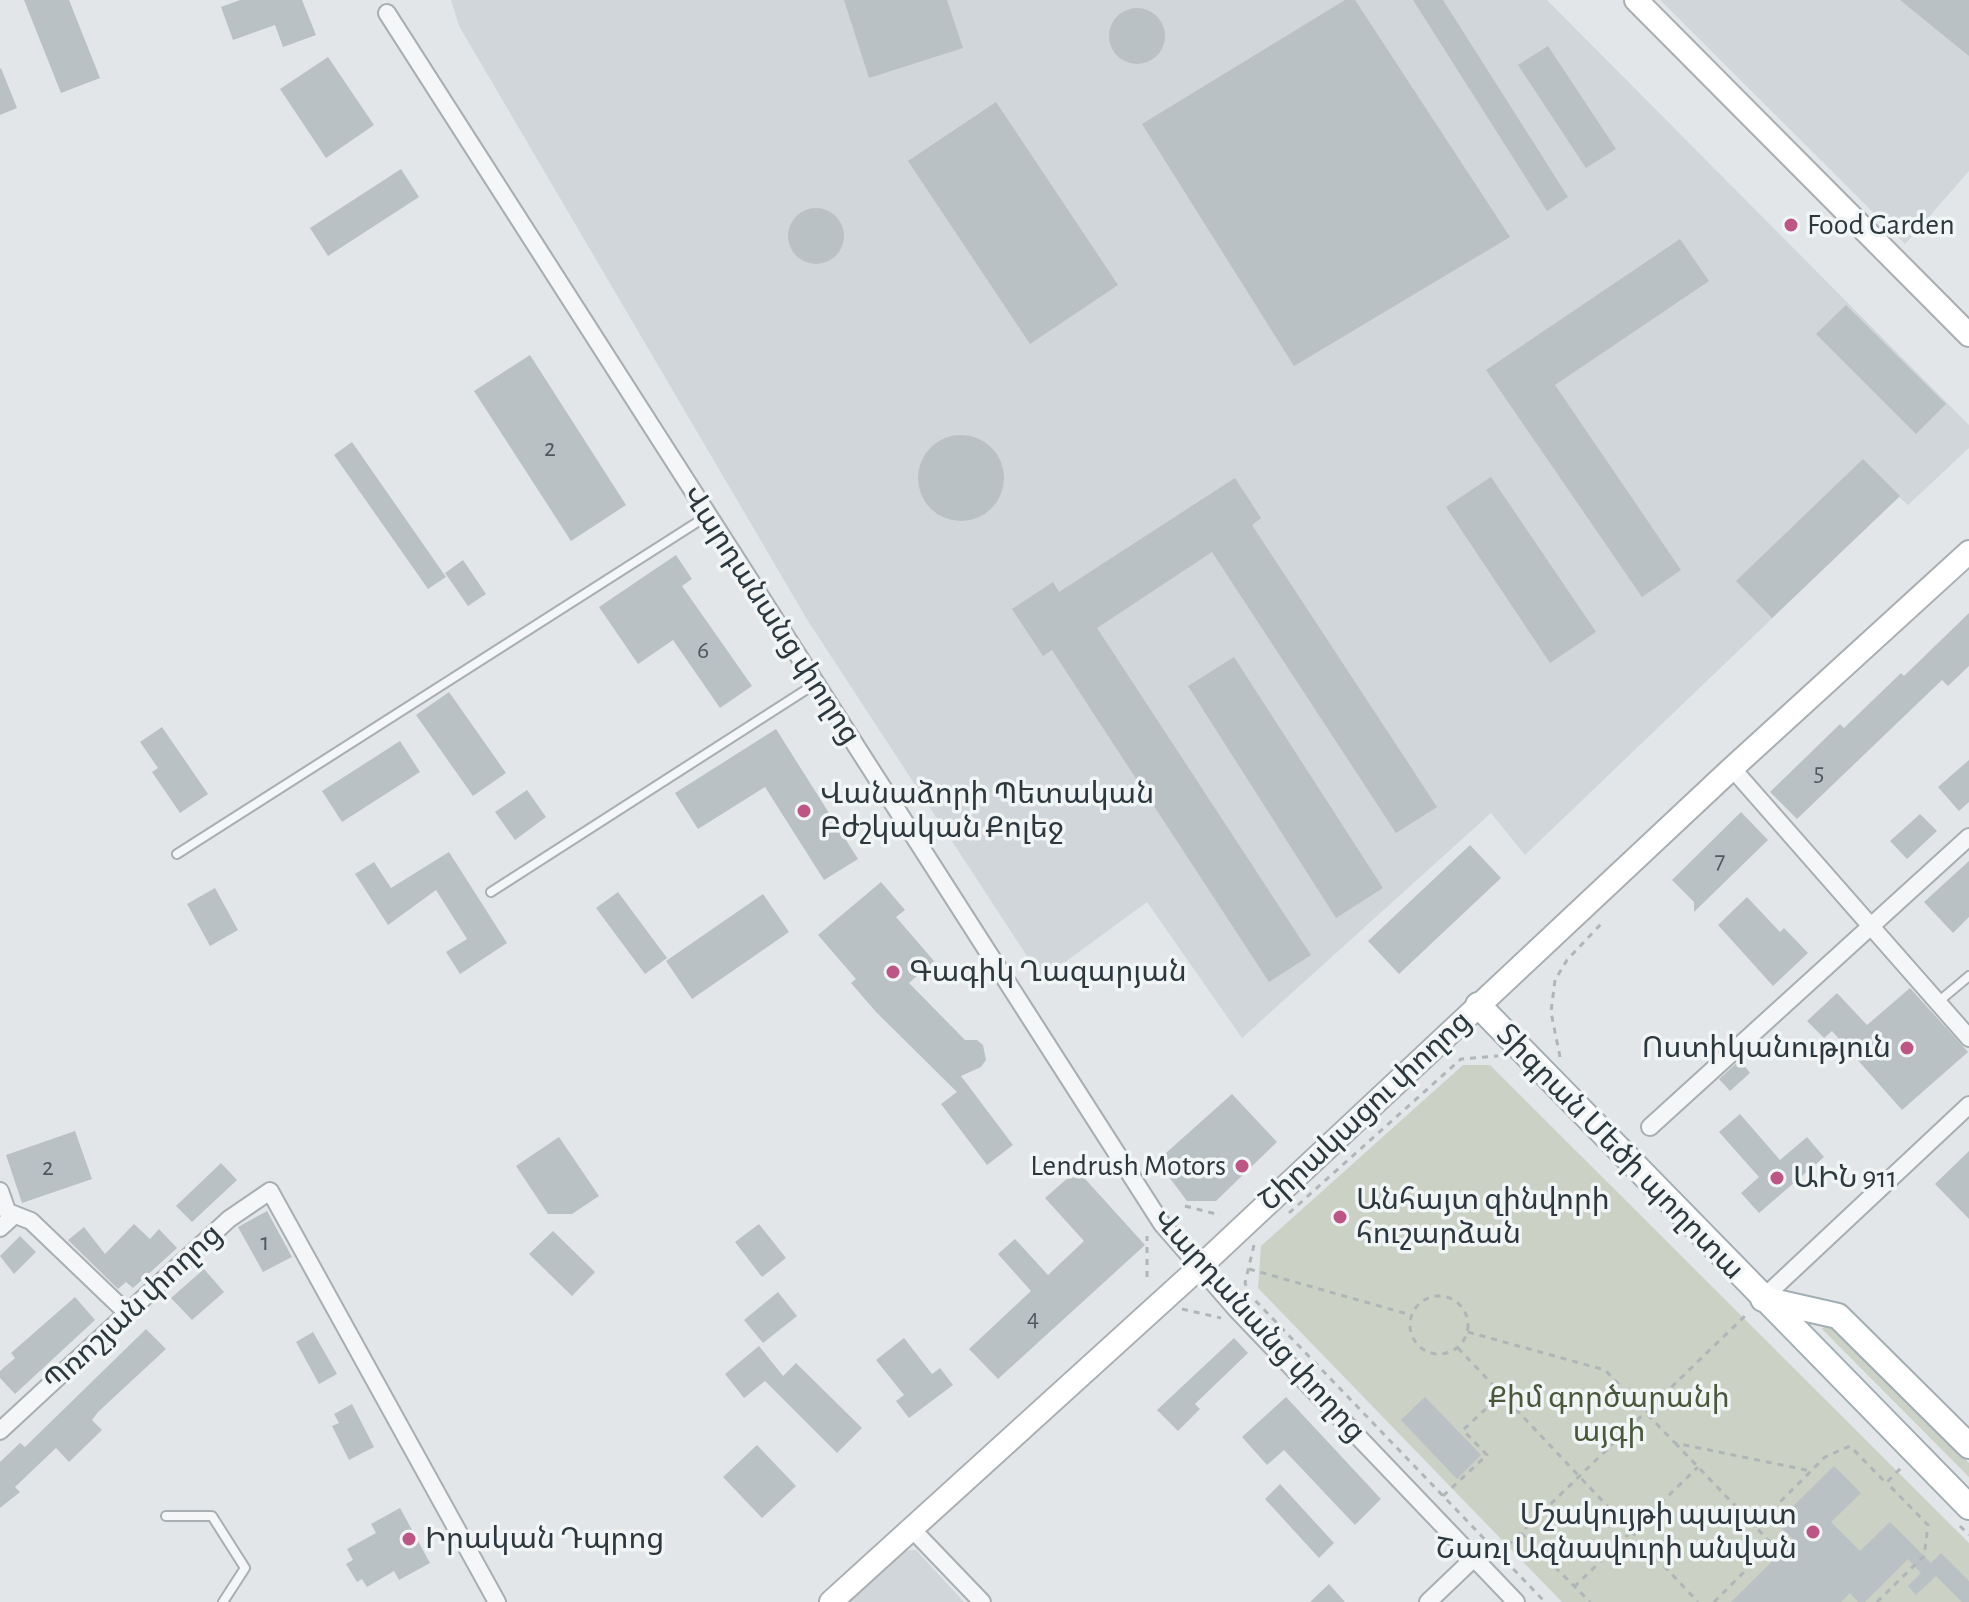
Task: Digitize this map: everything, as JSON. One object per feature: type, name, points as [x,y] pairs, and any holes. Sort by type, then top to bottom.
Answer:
[{"type":"main road","points":[[1636,0],[1967,329]]},
{"type":"main road","name":"Շիրակացու փողոց","points":[[831,1602],[1201,1266],[1732,768],[1969,552]]},
{"type":"main road","name":"Տիգրան Մեծի պողոտա","points":[[1478,1005],[1756,1306],[1969,1507]]},
{"type":"main road","name":"Տիգրան Մեծի պողոտա","points":[[1756,1306],[1838,1316],[1969,1446]]},
{"type":"street","name":"Վարդանանց փողոց","points":[[387,13],[1162,1224],[1236,1309],[1516,1602]]},
{"type":"street","points":[[1732,768],[1969,1038]]},
{"type":"street","points":[[1650,1127],[1969,837]]},
{"type":"street","points":[[1756,1306],[1969,1105]]},
{"type":"street","points":[[0,1191],[10,1219],[0,1228]]},
{"type":"street","name":"Պռոշյան փողոց","points":[[0,1431],[229,1219],[270,1191],[497,1602]]},
{"type":"street","points":[[8,1212],[31,1221],[127,1313]]},
{"type":"street","points":[[911,1528],[982,1602]]},
{"type":"street","points":[[1428,1602],[1473,1559]]},
{"type":"lane","points":[[177,854],[707,516]]},
{"type":"lane","points":[[491,892],[815,684]]},
{"type":"lane","points":[[1938,1003],[1969,976]]},
{"type":"lane","points":[[166,1516],[212,1516],[245,1568],[223,1602]]},
{"type":"path","points":[[1560,1057],[1551,1012],[1555,980],[1567,960],[1601,924]]},
{"type":"path","points":[[1280,1221],[1461,1059],[1497,1055]]},
{"type":"path","points":[[1185,1206],[1220,1215]]},
{"type":"path","points":[[1147,1236],[1147,1277]]},
{"type":"path","points":[[1257,1242],[1251,1250],[1245,1283],[1250,1295],[1545,1602]]},
{"type":"path","points":[[1247,1268],[1411,1315]]},
{"type":"path","points":[[1443,1296],[1460,1305],[1468,1322],[1468,1332],[1458,1348],[1441,1355],[1422,1350],[1410,1335],[1411,1315],[1423,1300],[1443,1296]]},
{"type":"path","points":[[1499,1555],[1756,1306]]},
{"type":"path","points":[[1174,1308],[1225,1319]]},
{"type":"path","points":[[1468,1332],[1605,1370],[1772,1544],[1714,1602]]},
{"type":"path","points":[[1458,1348],[1698,1602]]},
{"type":"path","points":[[1443,1496],[1487,1455],[1463,1430],[1502,1394]]},
{"type":"path","points":[[1675,1443],[1811,1471]]},
{"type":"path","points":[[1755,1527],[1825,1457],[1850,1446],[1928,1525],[1924,1556],[1877,1602]]},
{"type":"path","points":[[1574,1587],[1698,1467]]},
{"type":"path","points":[[1886,1483],[1902,1467]]},
{"type":"path","points":[[1521,1533],[1590,1602]]},
{"type":"shaded area","points":[[451,0],[1547,0],[1969,425],[1969,448],[1908,505],[1899,497],[1525,855],[1491,813],[1242,1038],[1147,902],[1042,979],[808,621],[459,26]]},
{"type":"shaded area","points":[[1660,0],[1969,0],[1969,171],[1905,244]]},
{"type":"shaded area","points":[[916,1550],[964,1602],[840,1602],[896,1551]]},
{"type":"green space","name":"Քիմ գործարանի այգի","points":[[1463,1065],[1490,1065],[1969,1543],[1969,1602],[1562,1602],[1258,1288],[1261,1246]]},
{"type":"green space","points":[[1828,1323],[1969,1463],[1969,1477],[1822,1329]]},
{"type":"building","points":[[24,0],[69,0],[100,78],[61,93]]},
{"type":"building","points":[[240,0],[302,0],[316,35],[283,47],[275,25],[233,40],[221,7]]},
{"type":"building","points":[[844,0],[947,0],[963,48],[869,78]]},
{"type":"building","points":[[1345,0],[1355,0],[1510,237],[1294,366],[1142,124]]},
{"type":"building","points":[[1413,0],[1443,0],[1568,197],[1547,211]]},
{"type":"building","points":[[1900,0],[1969,0],[1969,56]]},
{"type":"building","points":[[1137,8],[1157,16],[1165,36],[1157,56],[1137,64],[1117,56],[1109,36],[1117,16]]},
{"type":"building","points":[[1548,46],[1616,149],[1586,168],[1518,65]]},
{"type":"building","points":[[328,57],[374,125],[326,158],[280,89]]},
{"type":"building","points":[[0,69],[17,108],[0,115]]},
{"type":"building","points":[[996,102],[1118,285],[1030,344],[908,161]]},
{"type":"building","points":[[401,169],[419,197],[328,256],[310,228]]},
{"type":"building","points":[[816,208],[836,216],[844,236],[836,256],[816,264],[796,256],[788,236],[796,216]]},
{"type":"building","points":[[1680,239],[1709,281],[1555,385],[1681,570],[1642,597],[1486,370]]},
{"type":"building","points":[[1846,305],[1946,404],[1916,434],[1816,334]]},
{"type":"building","points":[[530,355],[626,505],[571,541],[474,391]]},
{"type":"building","points":[[953,435],[969,435],[992,447],[1001,461],[1004,478],[1001,495],[992,509],[969,521],[953,521],[937,514],[925,502],[918,486],[918,470],[925,454],[937,442]]},
{"type":"building","points":[[352,442],[446,577],[428,589],[334,455]]},
{"type":"building","points":[[1863,459],[1900,496],[1772,618],[1736,581]]},
{"type":"building","points":[[1491,477],[1596,632],[1550,663],[1446,507]]},
{"type":"building","points":[[1235,478],[1261,518],[1252,525],[1437,807],[1396,833],[1212,552],[1097,628],[1311,955],[1269,982],[1052,650],[1043,656],[1012,609],[1053,582],[1059,592]]},
{"type":"building","points":[[676,555],[692,579],[682,586],[752,686],[720,708],[673,640],[638,664],[599,607]]},
{"type":"building","points":[[463,560],[486,594],[468,606],[445,573]]},
{"type":"building","points":[[1969,613],[1969,666],[1948,686],[1942,680],[1797,819],[1770,792],[1840,724],[1844,728]]},
{"type":"building","points":[[1234,657],[1383,888],[1336,918],[1188,686]]},
{"type":"building","points":[[449,692],[506,773],[473,796],[416,715]]},
{"type":"building","points":[[162,727],[208,794],[180,813],[152,772],[158,768],[140,742]]},
{"type":"building","name":"Վանաձորի Պետական Բժշկական Քոլեջ","points":[[776,729],[858,859],[824,880],[765,787],[698,829],[675,793]]},
{"type":"building","points":[[400,741],[420,772],[342,822],[322,791]]},
{"type":"building","points":[[1969,760],[1969,802],[1959,811],[1938,787]]},
{"type":"building","points":[[527,790],[546,817],[515,840],[495,812]]},
{"type":"building","points":[[1741,812],[1768,840],[1694,912],[1694,902],[1672,880]]},
{"type":"building","points":[[1920,814],[1937,831],[1907,859],[1890,841]]},
{"type":"building","points":[[1470,845],[1501,878],[1399,974],[1368,941]]},
{"type":"building","points":[[449,852],[507,943],[460,974],[446,952],[467,939],[436,890],[388,925],[355,874],[374,862],[391,888]]},
{"type":"building","points":[[1969,861],[1969,917],[1953,933],[1924,902]]},
{"type":"building","points":[[881,882],[905,910],[896,917],[934,961],[909,983],[965,1040],[977,1040],[983,1045],[986,1060],[981,1067],[961,1076],[1013,1145],[987,1165],[941,1104],[957,1092],[876,1012],[851,983],[856,979],[818,935]]},
{"type":"building","points":[[215,888],[238,930],[210,946],[187,904]]},
{"type":"building","points":[[618,892],[667,958],[645,974],[596,908]]},
{"type":"building","points":[[763,894],[789,932],[692,999],[666,961]]},
{"type":"building","points":[[1747,897],[1780,932],[1784,928],[1808,953],[1773,986],[1718,925]]},
{"type":"building","name":"Ոստիկանություն","points":[[1910,988],[1968,1052],[1902,1110],[1832,1031],[1824,1038],[1807,1021],[1837,993],[1867,1025]]},
{"type":"building","points":[[1740,1060],[1750,1073],[1730,1091],[1719,1079]]},
{"type":"building","points":[[1232,1094],[1277,1142],[1216,1201],[1187,1201],[1157,1161]]},
{"type":"building","points":[[1740,1114],[1780,1160],[1807,1137],[1824,1157],[1759,1213],[1741,1193],[1759,1177],[1719,1132]]},
{"type":"building","points":[[75,1131],[92,1179],[22,1203],[6,1155]]},
{"type":"building","points":[[559,1137],[599,1196],[572,1214],[548,1214],[516,1166]]},
{"type":"building","points":[[1969,1151],[1969,1219],[1935,1184]]},
{"type":"building","points":[[221,1163],[237,1180],[192,1222],[176,1206]]},
{"type":"building","points":[[1077,1170],[1145,1245],[998,1379],[969,1349],[1031,1291],[998,1254],[1015,1239],[1048,1275],[1084,1241],[1045,1198]]},
{"type":"building","points":[[267,1211],[292,1257],[263,1272],[238,1227]]},
{"type":"building","points":[[134,1224],[150,1239],[159,1229],[177,1248],[133,1288],[126,1282],[118,1289],[68,1240],[84,1227],[105,1254]]},
{"type":"building","points":[[759,1224],[786,1258],[762,1277],[735,1242]]},
{"type":"building","points":[[553,1231],[595,1272],[572,1296],[529,1254]]},
{"type":"building","points":[[20,1236],[36,1252],[14,1274],[0,1256]]},
{"type":"building","points":[[204,1269],[224,1292],[192,1320],[171,1298]]},
{"type":"building","points":[[778,1292],[797,1316],[763,1343],[744,1320]]},
{"type":"building","points":[[75,1297],[95,1320],[15,1394],[0,1378],[0,1371],[15,1358],[11,1353]]},
{"type":"building","points":[[146,1329],[166,1349],[98,1412],[92,1420],[102,1430],[69,1462],[56,1448],[15,1487],[20,1492],[0,1508],[0,1462],[20,1443],[25,1447]]},
{"type":"building","points":[[313,1332],[337,1374],[319,1384],[296,1342]]},
{"type":"building","points":[[904,1338],[932,1374],[940,1368],[953,1385],[909,1418],[896,1401],[904,1395],[876,1360]]},
{"type":"building","points":[[1234,1338],[1248,1353],[1195,1404],[1200,1409],[1178,1431],[1157,1410]]},
{"type":"building","points":[[759,1346],[783,1376],[796,1363],[862,1428],[837,1453],[765,1381],[744,1398],[725,1374]]},
{"type":"building","points":[[1286,1397],[1381,1499],[1355,1525],[1284,1450],[1267,1465],[1242,1437]]},
{"type":"building","points":[[1425,1397],[1481,1455],[1457,1479],[1401,1420]]},
{"type":"building","points":[[352,1404],[374,1447],[349,1460],[332,1426],[339,1423],[334,1414]]},
{"type":"building","points":[[757,1445],[796,1486],[762,1518],[723,1477]]},
{"type":"building","name":"Մշակույթի պալատ Շառլ Ազնավուրի անվան","points":[[1834,1466],[1861,1493],[1831,1522],[1860,1551],[1890,1522],[1931,1563],[1941,1553],[1969,1581],[1969,1602],[1962,1602],[1936,1576],[1916,1595],[1908,1586],[1921,1573],[1908,1559],[1865,1602],[1858,1602],[1850,1593],[1841,1602],[1731,1602],[1794,1540],[1776,1523]]},
{"type":"building","points":[[1280,1484],[1334,1543],[1319,1558],[1265,1499]]},
{"type":"building","points":[[400,1508],[430,1563],[399,1580],[394,1571],[367,1587],[362,1579],[357,1582],[346,1564],[353,1560],[347,1549],[376,1533],[371,1524]]},
{"type":"building","points":[[1329,1584],[1345,1602],[1310,1602]]},
{"type":"place","name":"Food Garden","points":[[1791,225]]},
{"type":"place","name":"Վանաձորի Պետական Բժշկական Քոլեջ","points":[[804,811]]},
{"type":"place","name":"Գագիկ Ղազարյան","points":[[893,972]]},
{"type":"place","name":"Ոստիկանություն","points":[[1907,1048]]},
{"type":"place","name":"Lendrush Motors","points":[[1242,1166]]},
{"type":"place","name":"ԱԻՆ 911","points":[[1777,1178]]},
{"type":"place","name":"Անհայտ զինվորի հուշարձան","points":[[1340,1217]]},
{"type":"place","name":"Մշակույթի պալատ Շառլ Ազնավուրի անվան","points":[[1813,1532]]},
{"type":"place","name":"Իրական Դպրոց","points":[[409,1539]]}]
